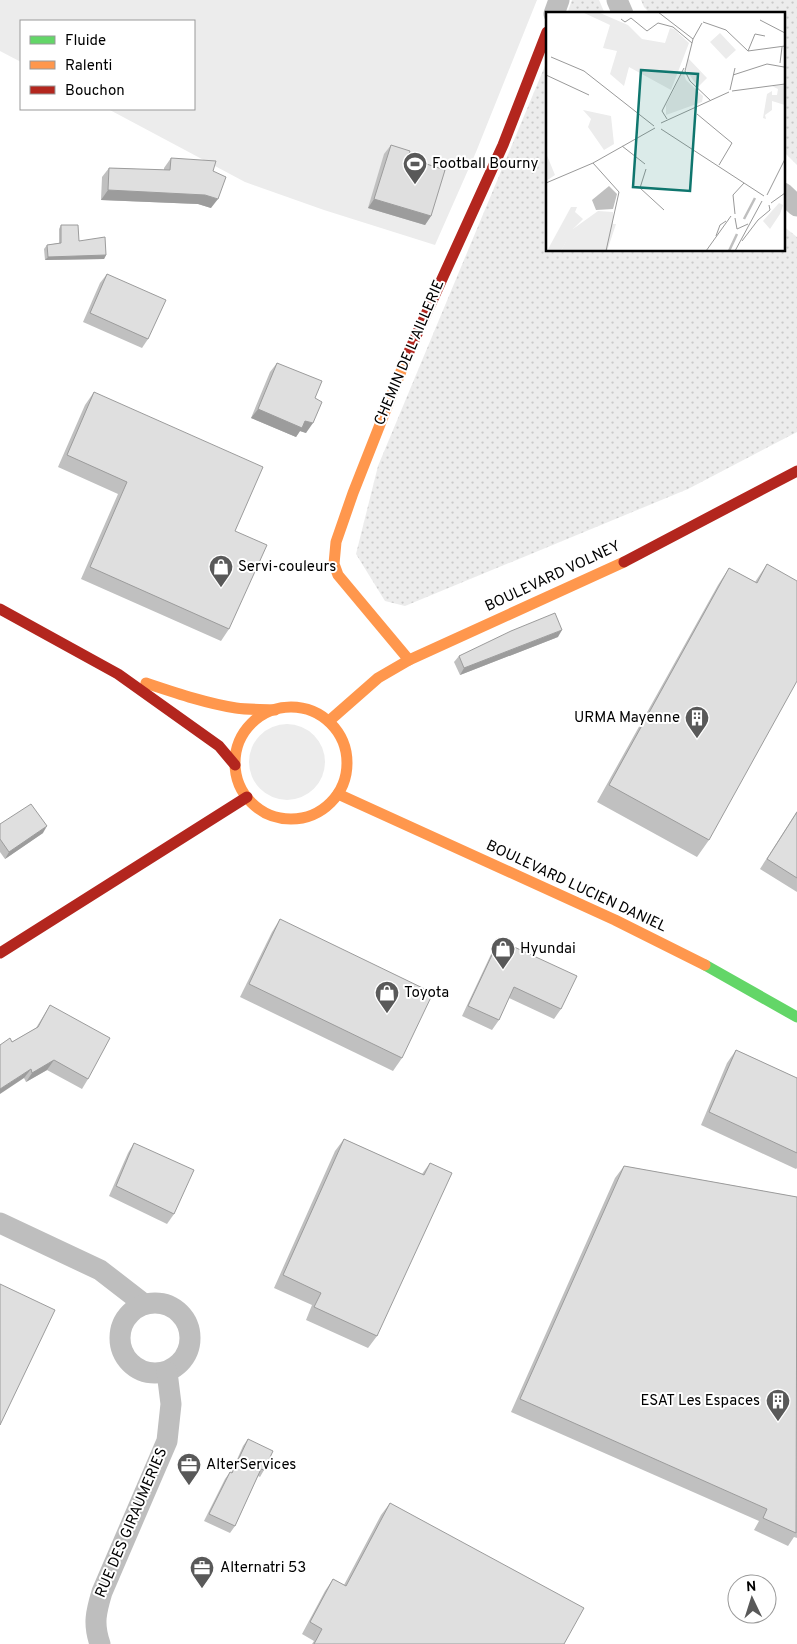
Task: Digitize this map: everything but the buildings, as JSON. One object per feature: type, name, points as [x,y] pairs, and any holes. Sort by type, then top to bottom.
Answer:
[{"type":"main road","name":"CHEMIN DE L'AILLERIE","points":[[409,660],[338,575],[334,564],[336,542],[353,493],[412,342],[503,145],[546,35]]},
{"type":"main road","name":"BOULEVARD VOLNEY","points":[[329,721],[378,678],[409,660],[624,562],[797,471]]},
{"type":"main road","points":[[0,609],[118,674],[198,729],[219,746],[236,765]]},
{"type":"main road","points":[[118,674],[194,699],[216,704],[238,708],[275,710],[294,707],[312,711],[329,721],[339,734],[346,748],[348,764],[345,780],[338,794],[326,807],[310,816],[293,819],[275,816],[260,809],[247,797],[239,782],[236,765],[237,751],[242,737],[250,725],[261,716],[275,710]]},
{"type":"main road","name":"BOULEVARD LUCIEN DANIEL","points":[[338,794],[615,920],[716,970],[797,1017]]},
{"type":"main road","points":[[0,953],[247,797]]},
{"type":"street","points":[[555,12],[560,0]]},
{"type":"street","points":[[618,0],[622,12]]},
{"type":"street","points":[[784,194],[797,206]]},
{"type":"street","points":[[0,1223],[100,1270],[144,1304]]},
{"type":"street","points":[[166,1303],[184,1316],[192,1337],[185,1359],[167,1372],[145,1373],[126,1360],[119,1338],[125,1317],[144,1304],[166,1303]]},
{"type":"street","name":"RUE DES GIRAUMERIES","points":[[100,1644],[96,1633],[96,1615],[102,1592],[167,1440],[171,1404],[167,1372]]},
{"type":"shaded area","points":[[0,0],[537,0],[476,152],[435,245],[324,210],[245,182],[110,110],[195,110],[195,20],[20,20],[20,61],[0,51]]},
{"type":"shaded area","points":[[572,0],[599,0],[604,12],[568,12]]},
{"type":"shaded area","points":[[641,0],[797,0],[797,165],[784,152],[784,12],[649,12]]},
{"type":"shaded area","points":[[546,63],[546,251],[784,251],[784,227],[797,237],[797,432],[688,489],[405,606],[385,601],[356,554],[378,466]]},
{"type":"shaded area","points":[[280,724],[294,724],[308,730],[319,741],[325,755],[322,777],[314,789],[294,800],[280,800],[266,794],[255,783],[249,769],[249,755],[255,741],[266,730]]},
{"type":"traffic: fast","points":[[705,965],[797,1017]]},
{"type":"traffic: slow","points":[[407,356],[353,493],[336,542],[334,564],[338,575],[409,660]]},
{"type":"traffic: slow","points":[[329,721],[378,678],[409,660],[624,562]]},
{"type":"traffic: slow","points":[[146,683],[224,706],[275,710]]},
{"type":"traffic: slow","points":[[291,707],[312,712],[330,724],[342,742],[347,763],[342,784],[330,802],[312,814],[291,819],[270,814],[252,802],[240,784],[235,763],[240,742],[252,724],[270,712],[291,707]]},
{"type":"traffic: slow","points":[[338,794],[615,920],[705,965]]},
{"type":"traffic: jam","points":[[407,356],[503,145],[546,35]]},
{"type":"traffic: jam","points":[[624,562],[797,471]]},
{"type":"traffic: jam","points":[[0,609],[118,674],[219,746],[235,765]]},
{"type":"traffic: jam","points":[[0,953],[247,797]]},
{"type":"place","name":"Football Bourny","points":[[415,185]]},
{"type":"place","name":"Servi-couleurs","points":[[221,588]]},
{"type":"place","name":"URMA Mayenne","points":[[697,739]]},
{"type":"place","name":"Hyundai","points":[[503,970]]},
{"type":"place","name":"Toyota","points":[[387,1014]]},
{"type":"place","name":"ESAT Les Espaces","points":[[778,1422]]},
{"type":"place","name":"AlterServices","points":[[189,1486]]},
{"type":"place","name":"Alternatri 53","points":[[202,1589]]}]
